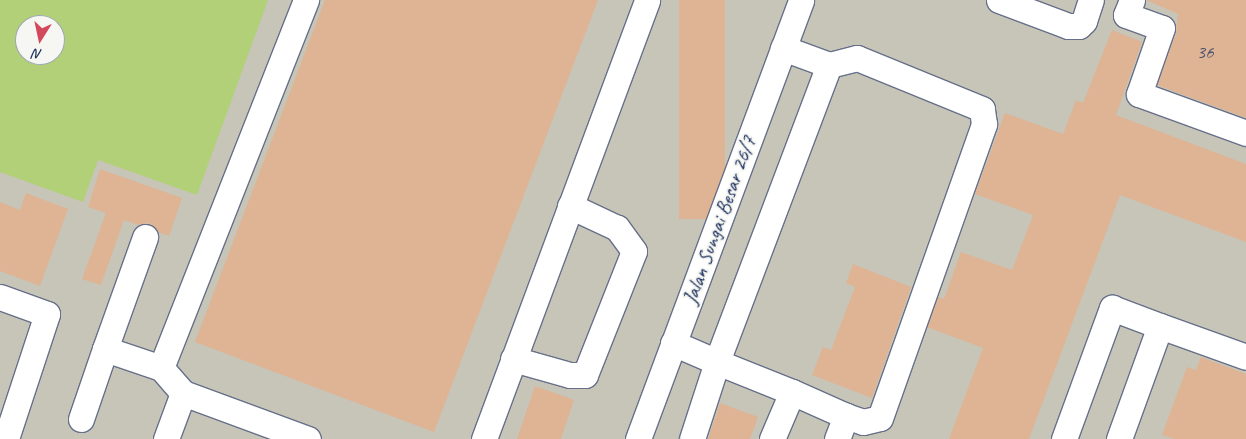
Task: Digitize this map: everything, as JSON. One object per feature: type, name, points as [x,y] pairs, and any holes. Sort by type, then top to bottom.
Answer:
[{"type":"street","points":[[161,368],[306,0]]},
{"type":"street","points":[[484,439],[647,0]]},
{"type":"street","name":"Jalan Sungai Besar 26/7","points":[[638,439],[801,0]]},
{"type":"street","points":[[999,0],[1068,26],[1079,26],[1084,21],[1091,0]]},
{"type":"street","points":[[1132,0],[1126,15],[1162,28],[1139,94],[1246,133]]},
{"type":"street","points":[[673,343],[846,416],[863,422],[880,418],[984,124],[982,109],[857,58],[829,65],[783,48]]},
{"type":"street","points":[[692,439],[717,362],[829,65]]},
{"type":"street","points":[[513,360],[570,375],[585,375],[634,251],[618,228],[570,206]]},
{"type":"street","points":[[81,419],[145,237]]},
{"type":"street","points":[[0,297],[47,314],[10,393],[6,439]]},
{"type":"street","points":[[1064,439],[1112,308],[1246,357]]},
{"type":"street","points":[[1119,439],[1160,326]]},
{"type":"street","points":[[105,349],[161,368],[183,393],[308,439]]},
{"type":"street","points":[[772,439],[792,392]]},
{"type":"street","points":[[166,439],[183,393]]},
{"type":"street","points":[[837,439],[846,416]]},
{"type":"shaded area","points":[[0,0],[1246,0],[1246,439],[0,439]]},
{"type":"green space","points":[[0,0],[268,0],[197,195],[98,160],[83,202],[0,172]]},
{"type":"building","points":[[325,0],[598,0],[434,432],[195,342]]},
{"type":"building","points":[[679,0],[725,0],[725,219],[679,219]]},
{"type":"building","points":[[1146,0],[1246,0],[1246,118],[1157,85],[1176,33],[1178,14]]},
{"type":"building","points":[[1112,30],[1142,42],[1116,115],[1246,164],[1246,242],[1120,195],[1029,439],[949,439],[983,348],[927,327],[938,297],[944,299],[961,252],[1012,270],[1033,215],[975,194],[1005,113],[1063,134],[1076,100],[1083,103]]},
{"type":"building","points":[[100,169],[182,198],[169,236],[158,232],[149,223],[138,225],[124,220],[101,285],[82,279],[106,213],[88,207]]},
{"type":"building","points":[[26,193],[68,209],[40,286],[0,271],[0,202],[20,210]]},
{"type":"building","points":[[853,264],[911,287],[872,398],[812,375],[823,347],[831,350],[855,287],[846,283]]},
{"type":"building","points":[[1201,357],[1246,374],[1246,439],[1174,439],[1162,435],[1187,367],[1196,370]]},
{"type":"building","points":[[535,386],[574,400],[561,439],[517,439]]},
{"type":"building","points":[[720,403],[758,417],[750,439],[708,439]]}]
